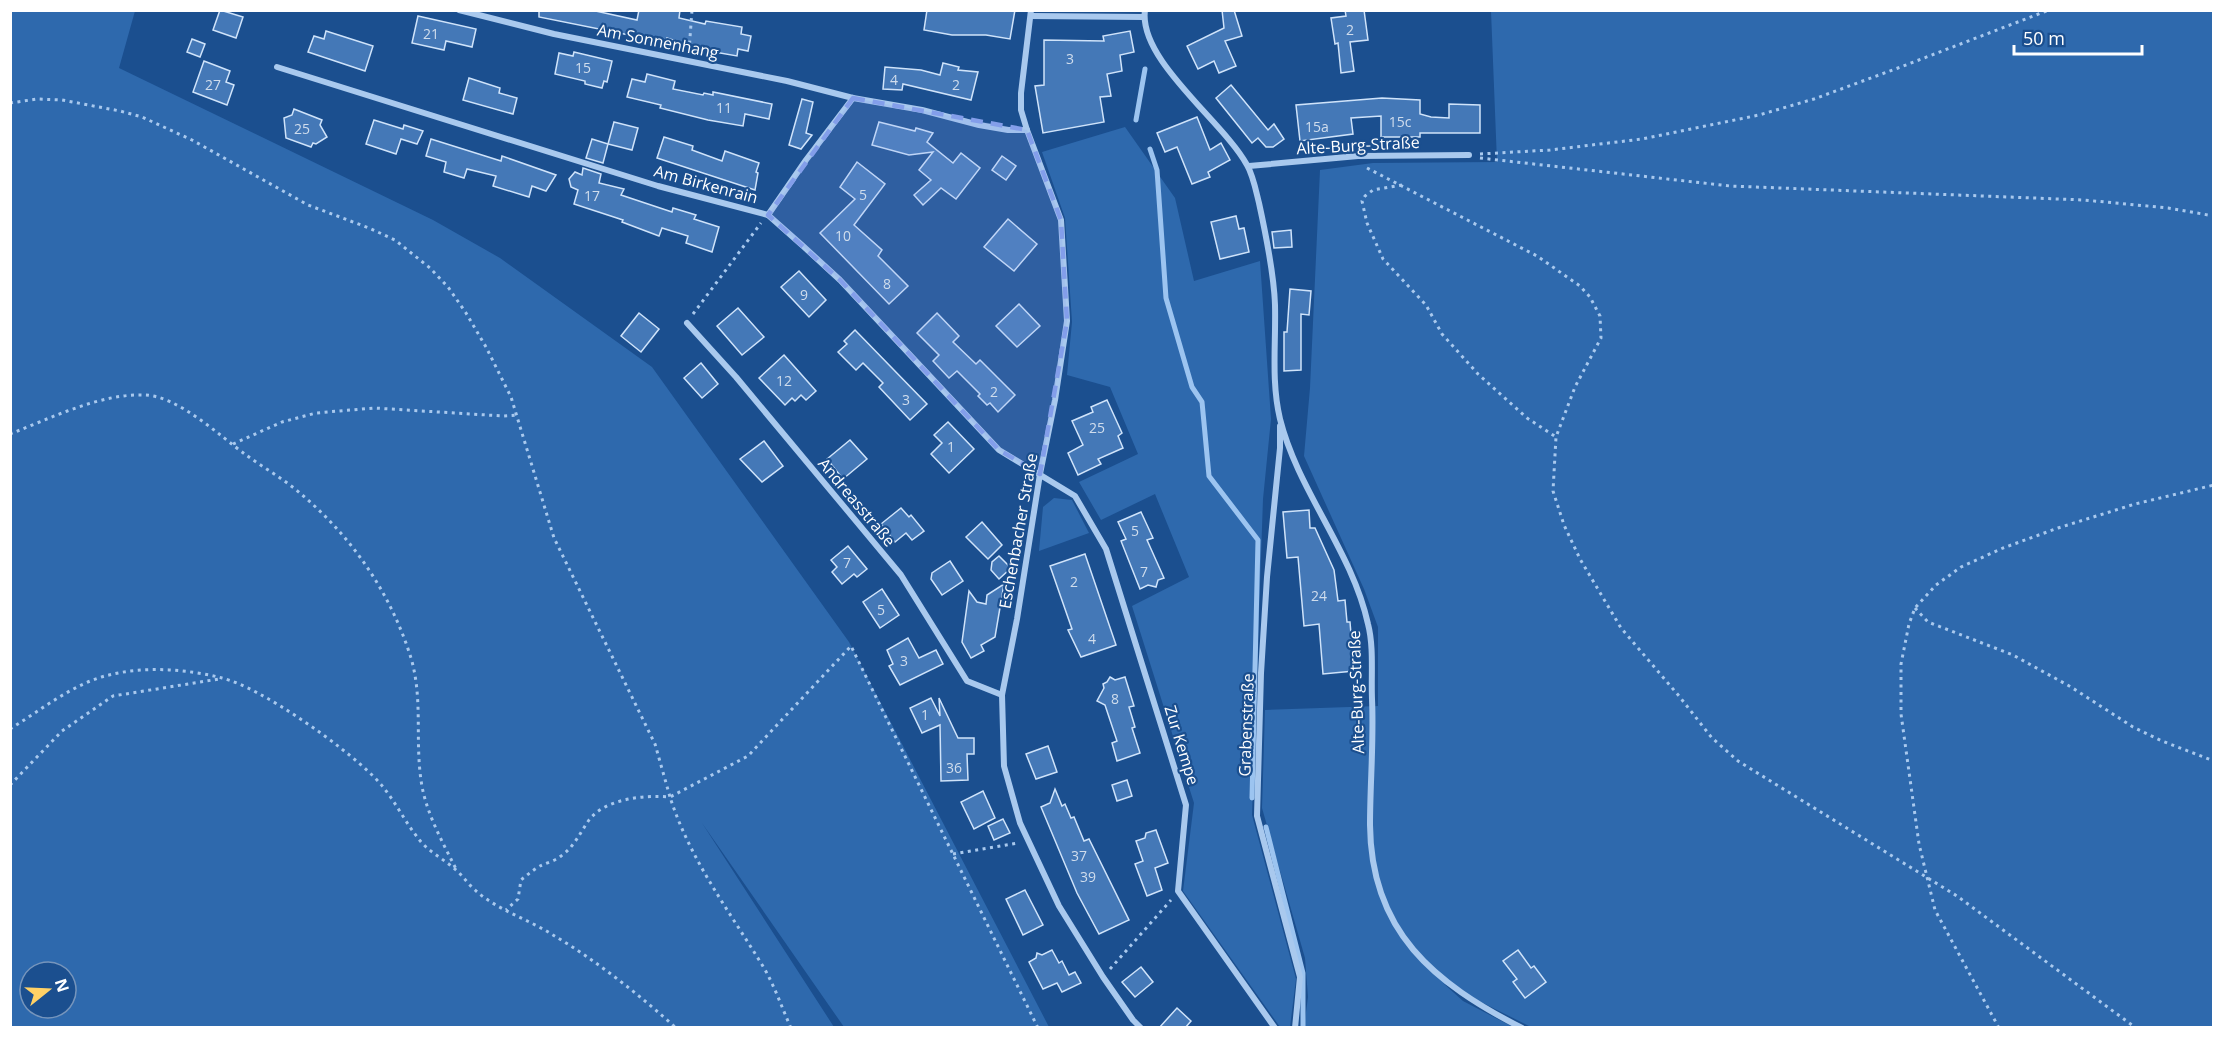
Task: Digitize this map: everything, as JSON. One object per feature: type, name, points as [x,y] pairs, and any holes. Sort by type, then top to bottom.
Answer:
[{"type":"street","name":"Am Sonnenhang","points":[[459,10],[554,34],[787,81],[853,98],[922,110],[980,125],[1027,130]]},
{"type":"street","points":[[1031,13],[1144,14]]},
{"type":"street","name":"Eschenbacher Straße","points":[[1031,13],[1021,93],[1022,110],[1027,130],[1061,220],[1067,321],[1002,695],[1004,766],[1020,823],[1059,906],[1103,977],[1141,1028]]},
{"type":"street","name":"Alte-Burg-Straße","points":[[1144,14],[1151,45],[1168,70],[1227,136],[1249,166],[1259,203],[1274,288],[1274,378],[1287,445],[1340,550],[1358,592],[1369,626],[1373,728],[1370,827],[1375,869],[1386,904],[1399,930],[1414,952],[1434,971],[1481,1006],[1522,1028]]},
{"type":"street","name":"Am Birkenrain","points":[[277,67],[658,186],[768,215],[840,279],[999,450],[1040,474]]},
{"type":"street","points":[[768,215],[853,98]]},
{"type":"street","name":"Alte-Burg-Straße","points":[[1249,166],[1342,156],[1469,155]]},
{"type":"street","name":"Andreasstraße","points":[[687,323],[743,386],[901,575],[967,681],[1002,695]]},
{"type":"street","name":"Grabenstraße","points":[[1280,417],[1280,448],[1261,662],[1257,816],[1300,977],[1295,1028]]},
{"type":"street","name":"Zur Kempe","points":[[1040,474],[1075,496],[1106,549],[1186,805],[1178,891]]},
{"type":"street","points":[[1178,891],[1275,1028]]},
{"type":"path","points":[[688,61],[692,10]]},
{"type":"path","points":[[1469,155],[1550,150],[1642,138],[1760,115],[1814,99],[2049,10]]},
{"type":"path","points":[[10,103],[37,99],[62,100],[142,117],[192,140],[308,205],[369,228],[402,245],[430,268],[448,287],[486,347],[511,397],[554,538],[655,744],[680,826],[691,849],[765,971],[791,1028]]},
{"type":"path","points":[[1469,155],[1488,160],[1730,186],[2084,200],[2168,208],[2214,216]]},
{"type":"path","points":[[1342,156],[1537,256],[1580,286],[1590,297],[1600,316],[1601,338],[1575,387],[1556,436],[1553,491],[1564,525],[1580,559],[1621,628],[1712,738],[1738,761],[1957,896],[2136,1028]]},
{"type":"path","points":[[1402,185],[1373,190],[1362,201],[1367,223],[1383,259],[1426,304],[1442,334],[1478,374],[1527,418],[1556,436]]},
{"type":"path","points":[[687,323],[768,215]]},
{"type":"path","points":[[10,434],[108,398],[148,395],[190,413],[301,493],[324,515],[374,575],[401,628],[412,661],[418,693],[418,759],[421,783],[437,832],[456,870]]},
{"type":"path","points":[[232,444],[282,422],[316,412],[374,408],[517,415]]},
{"type":"path","points":[[1999,1028],[1944,932],[1935,910],[1919,844],[1901,714],[1901,664],[1915,608],[1936,585],[1961,567],[2003,548],[2135,504],[2214,485]]},
{"type":"path","points":[[1915,608],[1928,622],[2013,655],[2071,687],[2133,727],[2214,761]]},
{"type":"path","points":[[506,910],[518,899],[521,880],[538,867],[561,856],[578,839],[601,808],[656,796],[670,797],[748,756],[850,646],[1038,1028]]},
{"type":"path","points":[[10,729],[69,693],[108,675],[154,670],[195,672],[224,678],[268,699],[352,757],[374,776],[392,798],[418,840],[456,870],[475,890],[506,910],[576,948],[676,1028]]},
{"type":"path","points":[[10,785],[62,732],[112,696],[224,678]]},
{"type":"path","points":[[953,854],[1028,841]]},
{"type":"path","points":[[1103,977],[1178,891]]},
{"type":"highlighted area","points":[[853,98],[1027,130],[1061,220],[1067,321],[1040,474],[999,450],[840,280],[768,215]]},
{"type":"shaded area","points":[[10,11],[135,11],[119,68],[433,220],[500,258],[652,367],[849,642],[1049,1027],[844,1027],[702,823],[834,1027],[11,1027]]},
{"type":"shaded area","points":[[1491,11],[2213,11],[2213,1027],[1531,1027],[1443,983],[1463,1001],[1513,1027],[1304,1027],[1308,997],[1305,958],[1262,808],[1265,710],[1378,706],[1378,627],[1364,589],[1304,456],[1310,388],[1320,170],[1373,163],[1497,162]]},
{"type":"shaded area","points":[[1125,127],[1175,198],[1194,281],[1260,261],[1271,419],[1263,499],[1252,815],[1296,979],[1290,1027],[1280,1027],[1183,891],[1194,803],[1132,606],[1189,577],[1155,494],[1101,520],[1079,482],[1138,454],[1110,387],[1067,375],[1072,322],[1065,218],[1042,152]]},
{"type":"shaded area","points":[[1054,498],[1072,500],[1089,533],[1039,551],[1043,507]]},
{"type":"building","points":[[220,10],[243,17],[236,38],[213,30]]},
{"type":"building","points":[[539,10],[591,10],[637,20],[639,10],[680,10],[679,18],[705,24],[706,21],[742,27],[741,34],[751,36],[748,51],[738,49],[737,56],[703,50],[667,38],[667,42],[539,17]]},
{"type":"building","points":[[927,10],[1015,10],[1010,39],[986,35],[952,35],[924,30]]},
{"type":"building","points":[[1222,10],[1234,10],[1242,36],[1225,41],[1236,66],[1219,73],[1214,61],[1198,69],[1187,46],[1224,28]]},
{"type":"building","points":[[1345,10],[1364,10],[1368,40],[1350,42],[1354,71],[1341,73],[1338,43],[1335,44],[1331,18],[1346,16]]},
{"type":"building","points":[[418,16],[476,29],[472,47],[446,41],[444,50],[412,43]]},
{"type":"building","points":[[326,31],[373,46],[365,71],[308,52],[314,36],[324,39]]},
{"type":"building","points":[[1130,31],[1134,52],[1120,55],[1122,71],[1107,74],[1111,96],[1100,97],[1104,122],[1043,133],[1035,86],[1044,85],[1044,40],[1104,41],[1103,36]]},
{"type":"building","points":[[192,39],[205,44],[200,57],[187,52]]},
{"type":"building","points":[[574,52],[612,61],[607,82],[604,81],[602,88],[585,84],[585,81],[555,74],[559,53],[573,56]]},
{"type":"building","points":[[204,61],[230,71],[226,82],[234,85],[227,105],[193,92]]},
{"type":"building","points":[[943,63],[959,67],[958,70],[978,72],[971,100],[903,84],[902,90],[883,89],[885,67],[921,70],[940,75]]},
{"type":"building","points":[[647,74],[675,81],[673,89],[703,95],[704,93],[713,95],[713,92],[772,104],[769,119],[745,114],[743,126],[660,108],[661,105],[627,97],[632,79],[645,82]]},
{"type":"building","points":[[469,78],[500,88],[499,93],[517,98],[513,114],[463,100]]},
{"type":"building","points":[[1231,85],[1268,130],[1274,124],[1284,139],[1273,147],[1266,147],[1258,138],[1252,143],[1216,98]]},
{"type":"building","points":[[1382,98],[1420,100],[1420,114],[1431,117],[1449,118],[1449,104],[1480,105],[1480,133],[1420,133],[1420,137],[1381,137],[1381,116],[1351,118],[1353,134],[1300,141],[1296,105]]},
{"type":"building","points":[[802,99],[813,102],[806,133],[812,135],[801,149],[789,145]]},
{"type":"building","points":[[294,109],[322,120],[320,125],[327,137],[316,144],[313,143],[311,147],[286,138],[284,118],[292,115]]},
{"type":"building","points":[[1197,117],[1210,150],[1221,143],[1230,160],[1208,172],[1210,177],[1192,184],[1177,147],[1165,152],[1157,133]]},
{"type":"building","points":[[374,120],[403,129],[404,125],[423,131],[417,144],[401,139],[396,154],[366,144]]},
{"type":"building","points":[[614,122],[638,128],[632,150],[608,144]]},
{"type":"building","points":[[879,122],[933,133],[927,142],[953,163],[961,153],[980,168],[956,199],[941,188],[923,205],[914,195],[931,180],[919,170],[933,152],[909,155],[872,145]]},
{"type":"building","points":[[664,137],[693,146],[692,150],[722,161],[725,151],[759,163],[755,190],[657,158]]},
{"type":"building","points":[[431,139],[501,161],[502,156],[556,175],[546,191],[532,186],[529,197],[493,186],[496,176],[467,169],[464,178],[444,172],[446,162],[426,156]]},
{"type":"building","points":[[592,139],[608,144],[603,163],[586,158]]},
{"type":"building","points":[[1002,156],[1016,166],[1006,180],[992,170]]},
{"type":"building","points":[[857,162],[885,184],[854,225],[882,250],[878,256],[908,286],[889,304],[820,233],[855,199],[840,187]]},
{"type":"building","points":[[583,168],[601,174],[599,183],[624,189],[621,195],[672,212],[673,208],[696,215],[694,219],[719,227],[712,252],[686,243],[688,236],[662,228],[659,236],[622,222],[623,220],[574,204],[578,190],[571,187],[569,179],[575,172],[582,175]]},
{"type":"building","points":[[1236,216],[1239,229],[1244,228],[1249,252],[1220,259],[1211,222]]},
{"type":"building","points":[[1008,219],[1037,244],[1014,271],[984,247]]},
{"type":"building","points":[[1291,230],[1292,247],[1274,248],[1272,232]]},
{"type":"building","points":[[799,271],[826,300],[809,317],[781,287]]},
{"type":"building","points":[[1290,289],[1311,291],[1309,315],[1301,314],[1301,370],[1284,371],[1284,332],[1287,332]]},
{"type":"building","points":[[1019,304],[1040,326],[1017,347],[996,326]]},
{"type":"building","points":[[738,308],[764,337],[742,355],[717,326]]},
{"type":"building","points":[[639,313],[659,329],[641,352],[621,336]]},
{"type":"building","points":[[937,313],[959,336],[953,342],[976,364],[980,360],[1015,395],[998,412],[990,403],[987,405],[978,396],[980,394],[957,371],[949,378],[933,361],[939,355],[917,333]]},
{"type":"building","points":[[855,330],[927,404],[910,420],[879,387],[883,383],[863,363],[856,370],[838,352],[847,344],[844,341]]},
{"type":"building","points":[[784,355],[816,391],[806,400],[801,395],[795,401],[792,398],[785,405],[759,378]]},
{"type":"building","points":[[701,363],[718,384],[702,398],[684,378]]},
{"type":"building","points":[[1107,400],[1122,433],[1118,436],[1123,448],[1098,459],[1101,464],[1078,475],[1068,453],[1083,445],[1072,421],[1093,412],[1091,407]]},
{"type":"building","points":[[948,422],[974,449],[949,473],[931,454],[942,443],[934,435]]},
{"type":"building","points":[[850,440],[867,459],[843,479],[827,459]]},
{"type":"building","points":[[764,441],[783,466],[762,482],[740,459]]},
{"type":"building","points":[[901,508],[909,517],[911,515],[924,531],[912,540],[906,533],[895,542],[881,524]]},
{"type":"building","points":[[1309,510],[1310,528],[1315,528],[1334,570],[1338,601],[1345,600],[1347,622],[1350,622],[1354,671],[1323,674],[1319,624],[1304,626],[1298,557],[1287,558],[1283,512]]},
{"type":"building","points":[[1141,512],[1153,538],[1147,540],[1164,578],[1158,580],[1156,587],[1148,585],[1140,589],[1121,541],[1126,539],[1118,522]]},
{"type":"building","points":[[982,522],[1002,545],[988,559],[966,537]]},
{"type":"building","points":[[848,546],[867,569],[857,577],[854,574],[842,584],[832,572],[837,567],[831,560]]},
{"type":"building","points":[[1085,554],[1116,645],[1081,657],[1068,630],[1072,629],[1050,566]]},
{"type":"building","points":[[999,556],[1011,568],[999,579],[991,570],[992,562]]},
{"type":"building","points":[[950,561],[963,581],[942,595],[931,579],[932,573]]},
{"type":"building","points":[[1004,584],[995,637],[981,645],[984,651],[971,658],[962,642],[969,591],[977,602],[986,604],[987,595]]},
{"type":"building","points":[[882,589],[899,615],[880,628],[863,602]]},
{"type":"building","points":[[908,638],[919,658],[936,650],[943,664],[900,685],[889,666],[893,664],[887,650]]},
{"type":"building","points":[[1110,677],[1115,680],[1125,677],[1134,706],[1129,707],[1135,727],[1132,728],[1140,753],[1117,761],[1112,743],[1117,741],[1105,705],[1097,701],[1104,688],[1103,684]]},
{"type":"building","points":[[931,698],[940,716],[939,698],[958,738],[974,738],[974,754],[967,754],[968,780],[941,781],[940,725],[922,733],[910,708]]},
{"type":"building","points":[[1048,746],[1057,772],[1036,779],[1026,754]]},
{"type":"building","points":[[1127,780],[1132,796],[1117,801],[1112,785]]},
{"type":"building","points":[[1055,789],[1062,806],[1065,804],[1071,818],[1074,817],[1084,841],[1089,839],[1129,920],[1099,934],[1077,893],[1041,807],[1050,803]]},
{"type":"building","points":[[983,791],[995,818],[974,829],[961,802]]},
{"type":"building","points":[[1003,819],[1010,833],[994,840],[988,826]]},
{"type":"building","points":[[1156,830],[1168,863],[1155,868],[1162,890],[1147,896],[1135,864],[1143,861],[1136,841],[1145,838],[1146,833]]},
{"type":"building","points":[[1025,890],[1043,925],[1023,935],[1006,899]]},
{"type":"building","points":[[1052,950],[1059,963],[1062,961],[1069,975],[1075,972],[1081,983],[1062,992],[1057,983],[1043,989],[1029,962],[1036,958],[1037,953],[1042,955]]},
{"type":"building","points":[[1518,950],[1531,968],[1534,966],[1546,982],[1525,998],[1513,982],[1517,979],[1503,961]]},
{"type":"building","points":[[1141,967],[1153,982],[1135,997],[1122,982]]},
{"type":"building","points":[[1177,1008],[1191,1021],[1185,1028],[1159,1028]]},
{"type":"waterway","points":[[1136,120],[1145,69]]},
{"type":"waterway","points":[[1150,149],[1157,170],[1166,298],[1192,387],[1202,402],[1209,476],[1258,540],[1252,798]]},
{"type":"waterway","points":[[1266,827],[1303,973],[1303,1028]]}]
